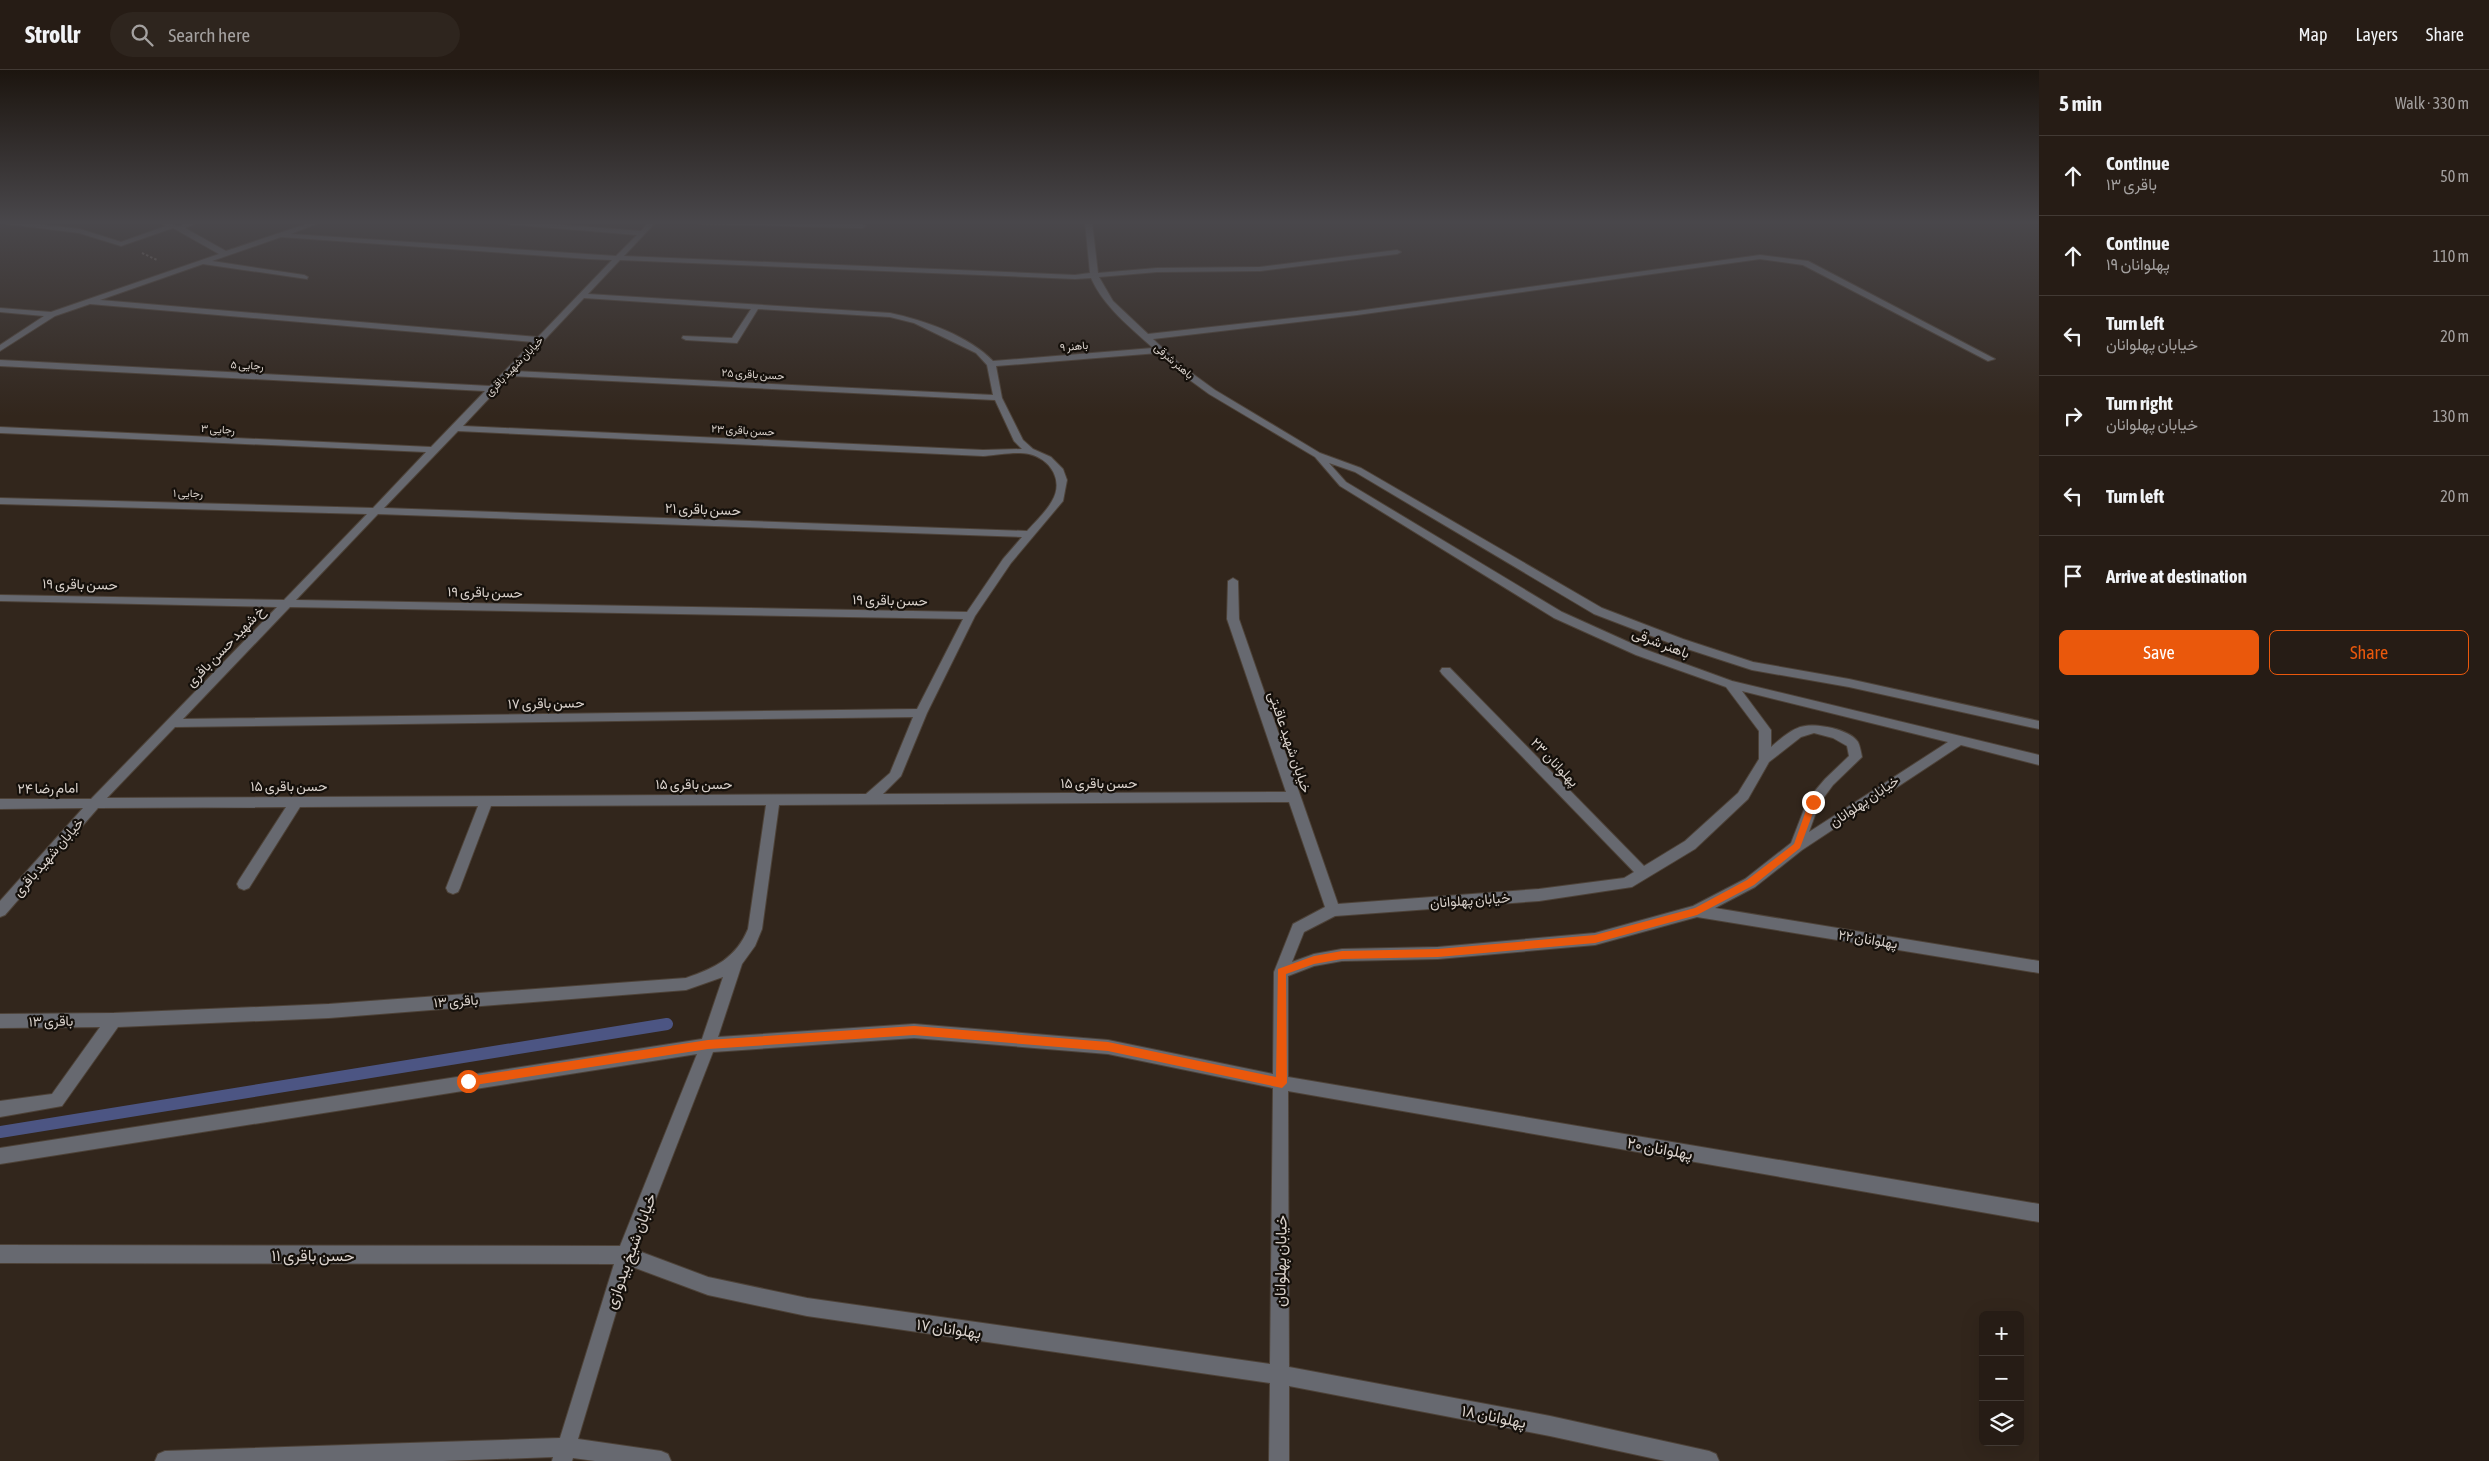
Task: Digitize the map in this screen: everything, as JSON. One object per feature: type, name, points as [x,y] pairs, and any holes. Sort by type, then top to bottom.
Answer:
[{"type":"street","points":[[0,349],[52,314],[128,287]]},
{"type":"street","name":"خیابان شهید باقری","points":[[376,510],[591,287]]},
{"type":"street","name":"باهنر شرقی","points":[[1101,287],[1110,303],[1160,350],[1212,392],[1317,455],[1358,470],[1598,611],[1679,642],[1752,666],[1849,683],[2039,725]]},
{"type":"street","points":[[1147,337],[1356,314],[1548,287]]},
{"type":"street","points":[[1851,287],[1991,359]]},
{"type":"street","points":[[582,296],[904,317],[969,344],[979,351],[991,364],[998,398],[1019,441],[1030,451],[1048,459],[1058,469],[1062,480],[1058,501],[1007,561],[970,616],[921,713],[895,776],[870,798]]},
{"type":"street","points":[[86,301],[540,340]]},
{"type":"street","points":[[686,338],[734,341],[756,307]]},
{"type":"street","points":[[0,310],[52,314]]},
{"type":"street","name":"باهنر ۹","points":[[991,364],[1160,350]]},
{"type":"street","name":"رجایی ۵","points":[[0,363],[492,389]]},
{"type":"street","name":"حسن باقری ۲۵","points":[[508,373],[998,398]]},
{"type":"street","name":"حسن باقری ۲۳","points":[[454,428],[983,453],[1030,451]]},
{"type":"street","name":"رجایی ۳","points":[[0,430],[434,450]]},
{"type":"street","name":"باهنر شرقی","points":[[1317,455],[1344,484],[1558,615],[1640,652],[1730,684],[2039,760]]},
{"type":"street","name":"رجایی ۱","points":[[0,501],[376,510]]},
{"type":"street","name":"حسن باقری ۲۱","points":[[376,510],[1029,534]]},
{"type":"street","name":"خ شهید حسن باقری","points":[[96,802],[376,510]]},
{"type":"street","name":"خیابان شهید عاقبتی","points":[[1233,581],[1233,618],[1333,910]]},
{"type":"street","name":"حسن باقری ۱۹","points":[[0,598],[970,616]]},
{"type":"street","name":"پهلوانان ۲۳","points":[[1446,671],[1643,874]]},
{"type":"street","points":[[1730,684],[1764,730],[1765,759]]},
{"type":"street","name":"حسن باقری ۱۷","points":[[172,723],[921,713]]},
{"type":"street","points":[[1765,759],[1793,736],[1809,728],[1834,732],[1852,744],[1856,758],[1829,782],[1813,802],[1797,846]]},
{"type":"street","name":"خیابان پهلوانان","points":[[1281,972],[1314,960],[1342,955],[1438,953],[1595,939],[1697,911],[1750,883],[1797,846],[1960,740]]},
{"type":"street","name":"خیابان پهلوانان","points":[[1280,1461],[1281,972],[1298,928],[1333,910],[1539,895],[1627,883],[1690,845],[1743,796],[1765,759]]},
{"type":"street","name":"حسن باقری ۱۵","points":[[96,802],[1293,797]]},
{"type":"street","name":"باقری ۱۳","points":[[0,1022],[114,1020],[338,1010],[686,984],[709,977],[734,964],[749,946],[755,929],[773,799]]},
{"type":"street","points":[[453,888],[487,800]]},
{"type":"street","points":[[244,884],[298,801]]},
{"type":"street","name":"خیابان شهید باقری","points":[[0,911],[96,802]]},
{"type":"street","name":"امام رضا ۲۴","points":[[0,804],[96,802]]},
{"type":"street","name":"پهلوانان ۲۲","points":[[1697,911],[2039,967]]},
{"type":"street","name":"خیابان شیخ بیدوازی","points":[[564,1454],[625,1255],[708,1045],[734,964]]},
{"type":"street","points":[[0,1109],[56,1101],[114,1020]]},
{"type":"street","name":"پهلوانان ۲۰","points":[[708,1045],[914,1031],[1108,1047],[1282,1083],[2039,1213]]},
{"type":"street","points":[[0,1156],[708,1045]]},
{"type":"street","name":"حسن باقری ۱۱","points":[[0,1254],[625,1255]]},
{"type":"street","name":"پهلوانان ۱۷","points":[[625,1255],[708,1286],[807,1307],[1279,1375]]},
{"type":"street","name":"پهلوانان ۱۸","points":[[1279,1375],[1550,1426],[1709,1461]]},
{"type":"street","points":[[165,1461],[564,1454],[661,1461]]},
{"type":"waterway","points":[[0,1132],[667,1024],[663,1025]]},
{"type":"route","points":[[468,1081],[708,1045],[914,1031],[1108,1047],[1282,1083],[1281,972],[1314,960],[1342,955],[1438,953],[1595,939],[1697,911],[1750,883],[1797,846],[1813,802]]}]
